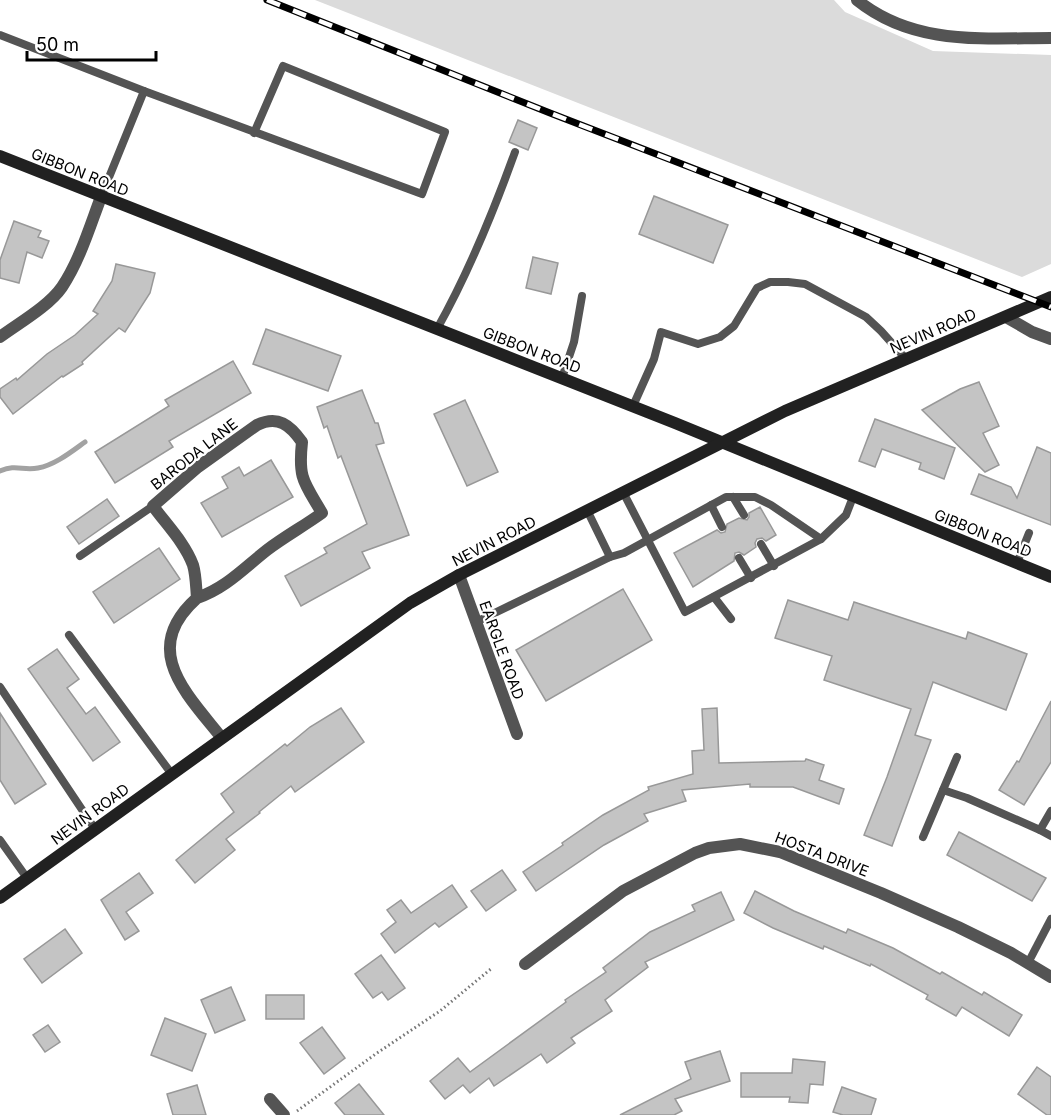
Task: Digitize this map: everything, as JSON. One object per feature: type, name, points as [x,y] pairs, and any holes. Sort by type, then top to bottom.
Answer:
[{"type":"main road","name":"GIBBON ROAD","points":[[0,156],[633,406],[1051,577]]},
{"type":"main road","name":"NEVIN ROAD","points":[[0,898],[407,605],[459,575],[785,411],[1051,297]]},
{"type":"street","points":[[857,0],[890,20],[925,34],[965,38],[1051,38]]},
{"type":"street","points":[[1,335],[40,308],[61,289],[74,265],[102,197]]},
{"type":"street","points":[[1006,317],[1032,333],[1051,339]]},
{"type":"street","name":"BARODA LANE","points":[[198,598],[193,566],[185,549],[153,506],[198,466],[266,421],[276,420],[287,426],[302,442],[300,467],[304,482],[322,513],[267,550],[230,582],[198,598],[182,611],[171,643],[171,659],[179,683],[221,737]]},
{"type":"street","name":"EARGLE ROAD","points":[[459,575],[517,734]]},
{"type":"street","name":"HOSTA DRIVE","points":[[525,964],[633,886],[695,853],[717,846],[740,844],[780,852],[881,893],[958,927],[1051,976]]},
{"type":"street","points":[[270,1099],[284,1115]]},
{"type":"lane","points":[[0,35],[254,133],[422,194],[445,132],[283,66],[254,133]]},
{"type":"lane","points":[[102,197],[144,91]]},
{"type":"lane","points":[[437,329],[489,225],[515,152]]},
{"type":"lane","points":[[633,406],[654,360],[661,332],[698,344],[720,337],[734,326],[757,288],[770,282],[805,284],[866,317],[906,360]]},
{"type":"lane","points":[[562,378],[574,342],[582,296]]},
{"type":"lane","points":[[623,492],[685,612],[821,539],[846,515],[853,497]]},
{"type":"lane","points":[[476,622],[610,557],[624,553],[726,497],[755,497],[771,505],[821,539]]},
{"type":"lane","points":[[733,497],[744,515]]},
{"type":"lane","points":[[711,505],[722,527]]},
{"type":"lane","points":[[80,556],[153,506]]},
{"type":"lane","points":[[587,510],[610,557]]},
{"type":"lane","points":[[1017,563],[1029,533]]},
{"type":"lane","points":[[761,544],[774,566]]},
{"type":"lane","points":[[740,558],[751,578]]},
{"type":"lane","points":[[714,597],[731,619]]},
{"type":"lane","points":[[69,635],[171,773]]},
{"type":"lane","points":[[0,687],[95,829]]},
{"type":"lane","points":[[922,837],[957,757]]},
{"type":"lane","points":[[943,790],[1051,836]]},
{"type":"lane","points":[[1040,830],[1051,811]]},
{"type":"lane","points":[[0,840],[27,878]]},
{"type":"lane","points":[[1028,963],[1051,919]]},
{"type":"path","points":[[296,1112],[440,1011],[492,968]]},
{"type":"shaded area","points":[[315,0],[834,0],[845,12],[933,51],[1051,55],[1051,264],[1022,277]]},
{"type":"building","points":[[518,120],[537,128],[528,150],[509,142]]},
{"type":"building","points":[[654,196],[728,225],[713,263],[639,234]]},
{"type":"building","points":[[14,221],[41,231],[38,237],[49,241],[42,258],[27,252],[19,283],[0,278],[0,260]]},
{"type":"building","points":[[533,257],[558,263],[551,294],[526,288]]},
{"type":"building","points":[[116,264],[155,273],[150,293],[125,332],[119,328],[82,362],[83,364],[62,376],[13,414],[0,397],[0,389],[16,378],[17,380],[98,314],[93,311],[112,281]]},
{"type":"building","points":[[266,329],[341,356],[328,391],[253,364]]},
{"type":"building","points":[[233,361],[251,393],[169,441],[173,447],[115,483],[95,452],[169,406],[165,400]]},
{"type":"building","points":[[979,382],[999,426],[983,433],[999,465],[985,472],[922,410],[960,389]]},
{"type":"building","points":[[362,390],[375,423],[378,423],[384,443],[376,445],[409,535],[362,552],[370,568],[301,606],[285,576],[327,553],[324,548],[367,524],[341,456],[338,458],[327,426],[324,428],[317,407]]},
{"type":"building","points":[[465,400],[498,472],[467,486],[434,414]]},
{"type":"building","points":[[875,419],[955,448],[944,479],[919,469],[921,463],[882,449],[875,467],[859,461]]},
{"type":"building","points":[[1037,447],[1051,453],[1051,525],[971,494],[979,474],[1011,487],[1017,498]]},
{"type":"building","points":[[271,460],[293,497],[222,537],[201,503],[228,488],[222,477],[239,467],[244,476]]},
{"type":"building","points":[[107,499],[119,516],[79,544],[67,527]]},
{"type":"building","points":[[760,507],[776,535],[766,541],[762,538],[757,539],[756,547],[744,555],[739,552],[735,553],[734,561],[693,587],[674,553],[717,530],[721,533],[725,532],[727,524],[739,518],[747,520],[749,513]]},
{"type":"building","points":[[159,548],[180,579],[114,623],[93,592]]},
{"type":"building","points":[[623,589],[652,640],[546,701],[516,650]]},
{"type":"building","points":[[788,600],[848,620],[854,602],[966,639],[968,632],[1027,654],[1006,710],[933,682],[915,735],[931,740],[892,846],[864,835],[911,709],[824,680],[832,656],[775,638]]},
{"type":"building","points":[[57,649],[79,679],[67,688],[86,714],[95,707],[120,742],[93,761],[28,669]]},
{"type":"building","points":[[1051,701],[1051,762],[1024,805],[999,790],[1017,761],[1019,762]]},
{"type":"building","points":[[341,708],[364,742],[295,792],[291,786],[226,839],[235,850],[195,883],[176,860],[234,812],[221,794],[285,744],[287,746],[310,727]]},
{"type":"building","points":[[717,708],[719,763],[805,761],[806,759],[824,765],[819,780],[844,789],[839,804],[793,787],[750,787],[750,784],[682,790],[686,801],[644,814],[648,821],[604,845],[536,891],[523,872],[603,815],[649,790],[648,787],[693,774],[692,751],[704,750],[702,709]]},
{"type":"building","points":[[0,713],[46,784],[15,804],[0,780]]},
{"type":"building","points":[[959,832],[1046,878],[1032,901],[947,855]]},
{"type":"building","points":[[502,870],[516,890],[486,911],[471,891]]},
{"type":"building","points":[[139,873],[153,893],[126,912],[139,931],[125,940],[101,900]]},
{"type":"building","points":[[452,885],[467,907],[439,927],[435,923],[395,953],[381,934],[396,922],[387,910],[401,900],[411,913]]},
{"type":"building","points":[[755,891],[794,911],[846,933],[848,929],[893,948],[982,995],[984,992],[1022,1015],[1009,1036],[962,1007],[956,1016],[926,999],[928,995],[871,964],[870,966],[824,946],[823,949],[744,913]]},
{"type":"building","points":[[721,892],[734,920],[645,962],[648,967],[605,1000],[612,1011],[571,1038],[575,1043],[547,1063],[541,1054],[494,1086],[489,1078],[470,1093],[463,1085],[445,1099],[430,1081],[458,1058],[470,1072],[606,972],[603,968],[650,932],[695,911],[692,905]]},
{"type":"building","points":[[65,929],[82,953],[42,983],[24,959]]},
{"type":"building","points":[[381,955],[405,988],[388,1000],[382,992],[373,998],[355,974]]},
{"type":"building","points":[[231,987],[245,1020],[215,1033],[201,1000]]},
{"type":"building","points":[[266,995],[304,995],[304,1019],[266,1019]]},
{"type":"building","points":[[165,1018],[206,1034],[192,1071],[151,1055]]},
{"type":"building","points":[[48,1025],[60,1042],[45,1052],[33,1035]]},
{"type":"building","points":[[322,1027],[345,1058],[324,1074],[300,1043]]},
{"type":"building","points":[[720,1051],[730,1081],[675,1099],[682,1111],[674,1115],[620,1115],[691,1079],[685,1062]]},
{"type":"building","points":[[793,1059],[825,1062],[823,1085],[810,1084],[808,1103],[789,1102],[790,1097],[741,1097],[741,1073],[792,1073]]},
{"type":"building","points":[[1037,1067],[1051,1077],[1051,1115],[1047,1115],[1018,1094]]},
{"type":"building","points":[[359,1084],[384,1115],[345,1115],[335,1103]]},
{"type":"building","points":[[197,1085],[206,1115],[173,1115],[167,1094]]},
{"type":"building","points":[[842,1087],[876,1099],[871,1115],[843,1115],[833,1112]]},
{"type":"waterway","points":[[0,471],[11,468],[33,469],[51,464],[85,442]]},
{"type":"railway","points":[[267,0],[550,113],[1051,307]]}]
